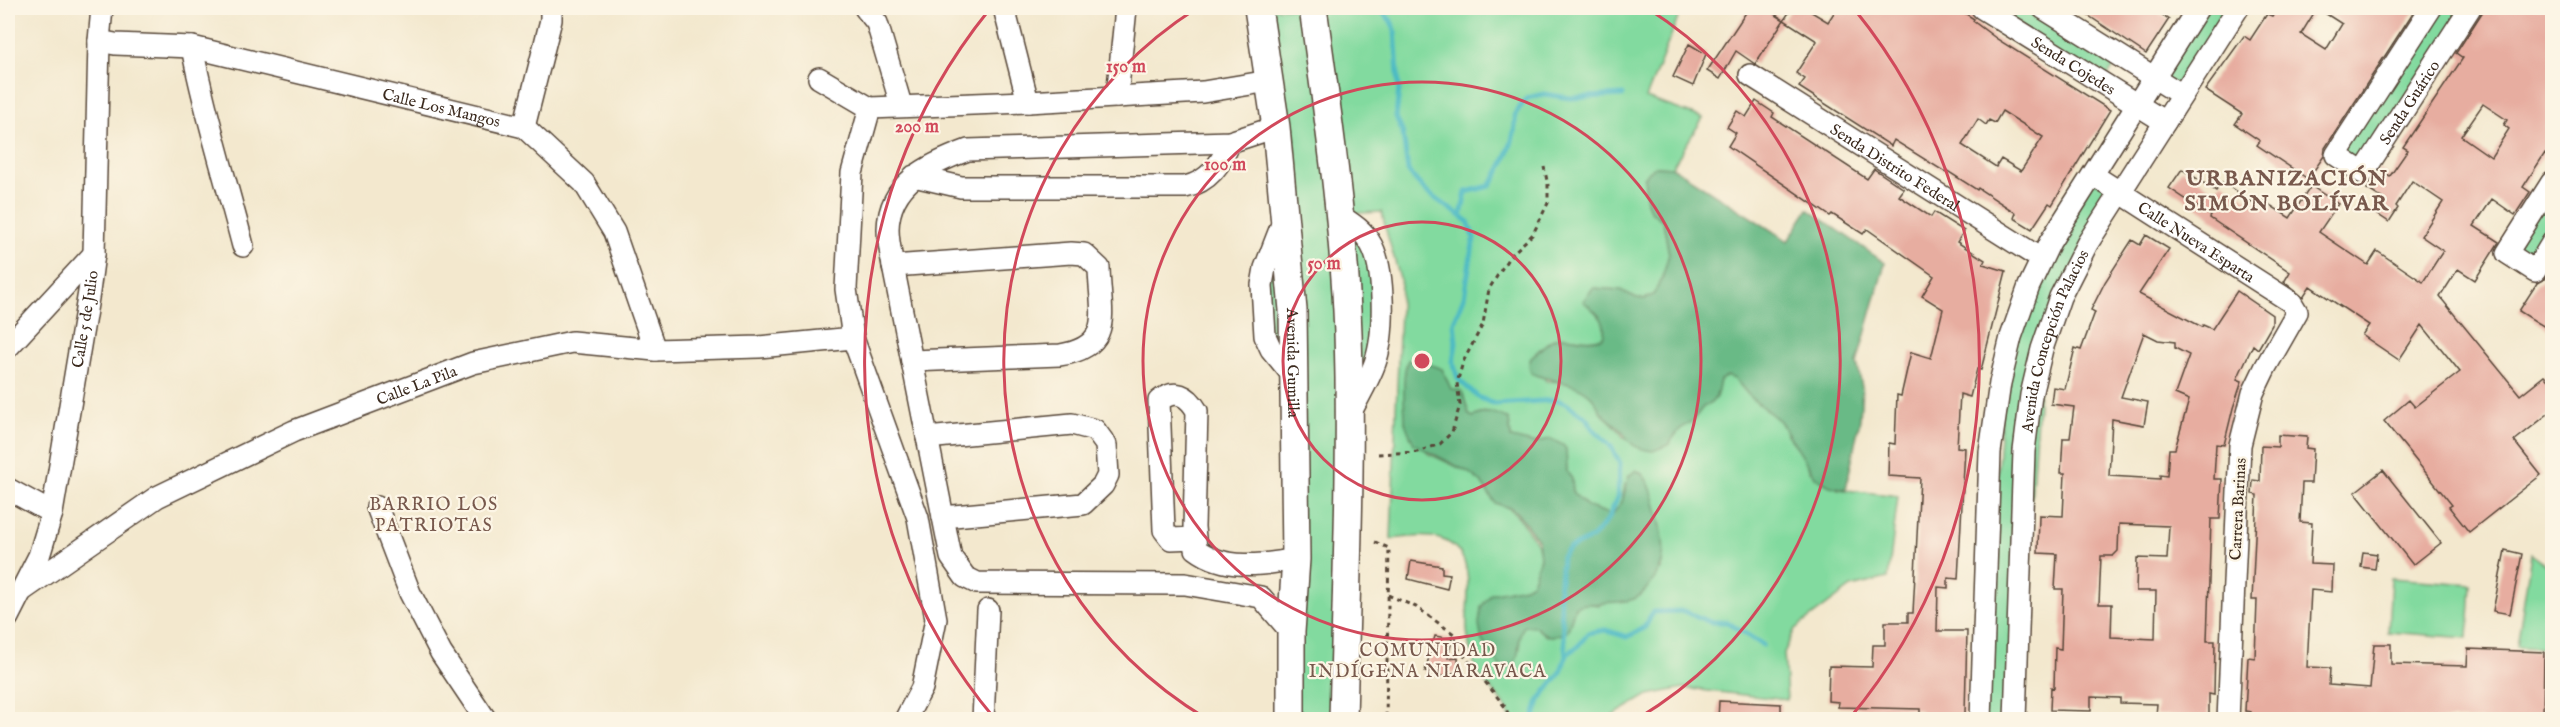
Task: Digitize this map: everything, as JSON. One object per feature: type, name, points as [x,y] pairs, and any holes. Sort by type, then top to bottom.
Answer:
[{"type":"main road","name":"Avenida Gumilla","points":[[1258,8],[1276,127],[1285,216],[1295,378],[1296,559],[1291,632],[1291,720]]},
{"type":"main road","points":[[1313,8],[1338,214],[1347,330],[1349,416],[1343,720]]},
{"type":"street","name":"Calle 5 de Julio","points":[[8,617],[39,556],[52,513],[94,254],[99,41],[102,8]]},
{"type":"street","points":[[524,127],[551,20],[551,8]]},
{"type":"street","points":[[865,8],[877,23],[901,105]]},
{"type":"street","points":[[1004,8],[1028,102]]},
{"type":"street","points":[[1117,98],[1126,8]]},
{"type":"street","name":"Senda Cojedes","points":[[1982,8],[2164,122]]},
{"type":"street","name":"Senda Cojedes","points":[[2043,8],[2182,94]]},
{"type":"street","name":"Avenida Concepción Palacios","points":[[1982,720],[1993,430],[2011,337],[2041,259],[2198,8]]},
{"type":"street","name":"Avenida Concepción Palacios","points":[[2015,720],[2024,451],[2031,395],[2042,349],[2068,280],[2119,192],[2238,8]]},
{"type":"street","name":"Senda Guárico","points":[[2431,8],[2336,155],[2363,173],[2470,8]]},
{"type":"street","name":"Calle Los Mangos","points":[[99,41],[115,44],[192,47],[524,127],[584,183],[614,232],[655,350]]},
{"type":"street","points":[[192,47],[202,100],[243,246]]},
{"type":"street","name":"Senda Distrito Federal","points":[[1750,75],[2041,259]]},
{"type":"street","points":[[819,78],[870,108],[1117,98],[1203,92],[1269,81]]},
{"type":"street","points":[[870,108],[852,173],[846,289],[853,338],[918,518],[936,620],[922,688],[905,720]]},
{"type":"street","points":[[1276,127],[1230,142],[968,150],[933,163],[900,189],[890,212],[888,229],[893,266],[951,557],[965,577],[977,583],[1185,584],[1261,597],[1291,632]]},
{"type":"street","points":[[914,176],[961,187],[1185,187],[1199,184],[1211,174],[1226,153],[1230,142]]},
{"type":"street","name":"Calle Nueva Esparta","points":[[2093,175],[2291,302],[2297,312]]},
{"type":"street","points":[[2553,182],[2508,253],[2535,271],[2553,243]]},
{"type":"street","points":[[1338,214],[1364,234],[1372,244],[1378,266],[1382,307],[1380,339],[1375,362],[1349,416]]},
{"type":"street","points":[[893,266],[1071,253],[1084,254],[1099,268],[1101,330],[1096,340],[1080,352],[1060,355],[912,361]]},
{"type":"street","points":[[8,347],[94,254]]},
{"type":"street","name":"Carrera Barinas","points":[[2228,720],[2240,445],[2253,393],[2297,312]]},
{"type":"street","name":"Calle La Pila","points":[[23,590],[157,497],[294,431],[473,363],[572,342],[655,350],[759,347],[853,338]]},
{"type":"street","points":[[1185,584],[1196,544],[1197,411],[1190,400],[1181,394],[1166,396],[1159,401],[1164,530],[1171,539],[1196,544],[1207,557],[1225,563],[1262,565],[1296,559]]},
{"type":"street","points":[[927,438],[1071,424],[1095,430],[1106,445],[1108,475],[1098,490],[1083,504],[943,517]]},
{"type":"street","points":[[8,489],[52,513]]},
{"type":"street","points":[[377,507],[415,603],[441,653],[486,720]]},
{"type":"street","points":[[983,720],[988,610]]},
{"type":"path","points":[[1378,454],[1417,452],[1447,440],[1456,424],[1460,405],[1457,383],[1463,362],[1483,324],[1489,289],[1509,257],[1533,234],[1548,203],[1548,185],[1544,167]]},
{"type":"path","points":[[1375,542],[1389,548],[1386,720]]},
{"type":"path","points":[[1388,595],[1416,606],[1454,634],[1458,648],[1506,708],[1510,720]]},
{"type":"green space","points":[[1258,8],[1682,8],[1646,98],[1703,118],[1672,167],[1656,166],[1644,177],[1647,202],[1650,210],[1663,221],[1669,254],[1662,279],[1653,295],[1645,299],[1620,290],[1593,288],[1584,301],[1603,321],[1603,337],[1586,339],[1559,337],[1548,342],[1532,357],[1546,381],[1572,385],[1589,394],[1623,437],[1668,445],[1679,430],[1693,420],[1703,407],[1716,397],[1720,380],[1727,376],[1735,379],[1751,398],[1780,421],[1788,436],[1799,449],[1810,471],[1838,489],[1898,496],[1888,578],[1851,587],[1795,629],[1784,653],[1787,700],[1683,688],[1648,695],[1607,719],[1510,719],[1505,705],[1480,676],[1475,666],[1467,630],[1467,576],[1460,553],[1451,544],[1437,538],[1420,536],[1391,539],[1401,284],[1382,212],[1339,214],[1364,234],[1382,307],[1349,416],[1343,719],[1291,719],[1295,399],[1271,349],[1262,285],[1285,215]],"holes":[[[1417,360],[1442,369],[1451,390],[1463,394],[1469,415],[1473,417],[1484,412],[1509,420],[1511,438],[1532,443],[1551,439],[1566,449],[1567,472],[1572,479],[1573,493],[1588,507],[1612,515],[1622,502],[1625,484],[1662,532],[1662,569],[1599,605],[1582,603],[1575,607],[1568,630],[1546,636],[1534,626],[1524,626],[1519,633],[1520,650],[1491,594],[1525,587],[1532,583],[1540,559],[1536,543],[1516,515],[1507,507],[1495,503],[1481,482],[1468,472],[1429,454],[1405,423]]]},
{"type":"green space","points":[[1982,8],[2043,8],[2121,56],[2103,83]]},
{"type":"green space","points":[[2198,8],[2238,8],[2182,95],[2154,77]]},
{"type":"green space","points":[[2431,8],[2470,8],[2363,173],[2336,155]]},
{"type":"green space","points":[[1656,166],[1672,167],[1788,241],[1808,209],[1885,263],[1857,363],[1862,387],[1860,419],[1846,489],[1830,486],[1816,478],[1780,421],[1751,398],[1735,379],[1727,376],[1720,380],[1716,397],[1711,403],[1703,407],[1693,420],[1679,430],[1668,445],[1653,451],[1633,445],[1602,413],[1586,391],[1531,373],[1529,365],[1531,357],[1556,338],[1592,340],[1603,337],[1602,321],[1583,301],[1593,288],[1620,290],[1645,299],[1653,295],[1662,279],[1669,254],[1663,221],[1650,210],[1647,202],[1644,177]]},
{"type":"green space","points":[[2093,175],[2119,192],[2042,349],[2015,719],[1981,720],[2005,361]]},
{"type":"green space","points":[[2552,182],[2552,243],[2535,271],[2507,253]]},
{"type":"green space","points":[[1408,360],[1417,360],[1442,369],[1451,389],[1460,390],[1463,394],[1469,415],[1473,417],[1487,413],[1500,415],[1509,420],[1511,438],[1532,443],[1551,439],[1563,445],[1566,449],[1567,472],[1572,479],[1573,493],[1588,507],[1612,515],[1622,502],[1629,476],[1636,470],[1641,473],[1653,496],[1664,553],[1655,578],[1642,594],[1628,601],[1579,605],[1575,607],[1568,630],[1558,635],[1550,636],[1534,626],[1524,626],[1519,639],[1517,658],[1510,667],[1502,669],[1482,641],[1479,625],[1481,607],[1491,594],[1525,587],[1532,583],[1540,558],[1538,540],[1517,513],[1511,508],[1495,503],[1481,482],[1468,472],[1414,444],[1405,421],[1404,381]]},
{"type":"green space","points":[[2531,554],[2552,569],[2552,719],[2543,719],[2545,648],[2517,647]]},
{"type":"green space","points":[[2391,578],[2471,584],[2468,638],[2388,632]]},
{"type":"building","points":[[1749,8],[1765,8],[1784,20],[1755,64],[1736,51],[1720,79],[1707,71]]},
{"type":"building","points":[[1792,8],[1805,8],[1828,22],[1837,8],[1845,8],[1854,13],[1858,8],[1957,8],[1997,39],[2110,110],[2052,205],[2049,203],[2032,229],[2014,218],[2016,213],[1978,188],[1977,190],[1946,170],[1945,172],[1894,140],[1891,146],[1799,87],[1805,79],[1796,73],[1817,41],[1784,20]],"holes":[[[2002,111],[2043,137],[2021,171],[2001,159],[1996,167],[1962,145],[1978,119],[1986,125],[1989,120],[1995,123]]]},
{"type":"building","points":[[2077,8],[2152,8],[2169,19],[2146,54]]},
{"type":"building","points":[[2277,8],[2317,8],[2416,8],[2325,148],[2324,156],[2308,179],[2257,145],[2260,141],[2235,124],[2242,114],[2205,90],[2244,36],[2250,40],[2267,14],[2272,16]],"holes":[[[2317,8],[2342,24],[2326,50],[2301,34]]]},
{"type":"building","points":[[2485,8],[2553,8],[2553,157],[2545,153],[2523,187],[2530,192],[2515,215],[2492,199],[2474,226],[2499,242],[2475,280],[2458,269],[2440,297],[2520,395],[2544,376],[2553,385],[2553,410],[2514,441],[2541,475],[2469,532],[2449,507],[2452,505],[2384,421],[2409,400],[2415,407],[2460,372],[2422,325],[2399,360],[2362,335],[2369,325],[2310,286],[2303,297],[2284,282],[2290,272],[2169,188],[2182,169],[2216,191],[2222,182],[2255,204],[2259,198],[2290,218],[2311,186],[2338,204],[2319,232],[2368,265],[2377,251],[2423,282],[2443,251],[2421,236],[2443,202],[2412,181],[2389,222],[2374,212],[2383,199],[2367,189],[2380,170],[2390,176],[2408,150],[2403,147],[2463,58],[2456,53]],"holes":[[[2483,104],[2507,120],[2504,125],[2509,129],[2491,157],[2461,136]]]},
{"type":"building","points":[[1689,44],[1706,54],[1693,86],[1673,77]]},
{"type":"building","points":[[1756,101],[1774,113],[1772,117],[1867,179],[1874,169],[1904,189],[1899,196],[1931,217],[1934,212],[1964,231],[1957,242],[1985,260],[1983,264],[2006,271],[1981,370],[1977,369],[1970,397],[1960,394],[1957,447],[1965,448],[1958,579],[1948,578],[1948,588],[1938,587],[1937,631],[1967,631],[1965,713],[1959,720],[1929,720],[1929,716],[1920,716],[1920,709],[1838,707],[1839,702],[1828,701],[1829,666],[1872,667],[1873,645],[1885,645],[1885,622],[1908,622],[1908,613],[1913,613],[1920,478],[1888,476],[1889,443],[1895,444],[1897,395],[1901,396],[1911,352],[1931,358],[1943,309],[1922,296],[1934,276],[1867,229],[1863,234],[1832,214],[1830,216],[1728,146],[1736,133],[1727,127],[1737,111],[1746,117]]},
{"type":"building","points":[[2146,235],[2169,249],[2139,294],[2202,327],[2203,325],[2212,329],[2237,291],[2272,315],[2272,325],[2258,349],[2253,345],[2237,379],[2242,381],[2224,445],[2216,444],[2214,479],[2222,479],[2220,519],[2211,519],[2207,641],[2215,641],[2214,695],[2209,694],[2209,717],[2156,715],[2157,704],[2120,703],[2120,698],[2091,697],[2091,711],[2050,710],[2051,687],[2054,688],[2055,648],[2061,649],[2063,589],[2055,589],[2057,554],[2038,553],[2039,515],[2063,516],[2065,473],[2061,473],[2063,438],[2070,438],[2074,407],[2051,404],[2053,387],[2065,389],[2075,348],[2081,350],[2095,312],[2091,310],[2105,282],[2132,240],[2140,245]],"holes":[[[2144,333],[2158,340],[2175,342],[2175,348],[2189,355],[2175,394],[2189,400],[2175,449],[2169,449],[2167,476],[2160,475],[2160,479],[2109,476],[2112,419],[2144,425],[2148,402],[2121,397]],[[2119,524],[2169,526],[2167,559],[2137,558],[2136,591],[2156,591],[2155,639],[2111,637],[2112,604],[2099,604],[2101,556],[2113,556],[2118,551]]]},
{"type":"building","points":[[2553,267],[2553,332],[2519,311],[2537,283],[2546,278]]},
{"type":"building","points":[[2278,435],[2307,437],[2306,448],[2313,449],[2311,483],[2302,483],[2300,522],[2312,523],[2310,564],[2333,565],[2332,592],[2311,590],[2307,667],[2330,668],[2329,685],[2370,688],[2374,644],[2391,644],[2391,664],[2467,666],[2468,649],[2544,652],[2543,720],[2251,720],[2251,712],[2245,711],[2248,657],[2255,658],[2257,600],[2252,600],[2257,495],[2252,494],[2253,480],[2260,481],[2261,446],[2278,447]]},
{"type":"building","points":[[2383,470],[2441,543],[2413,565],[2355,492]]},
{"type":"building","points":[[2505,550],[2522,554],[2510,614],[2493,611]]},
{"type":"building","points":[[2363,552],[2377,554],[2375,569],[2361,567]]},
{"type":"building","points":[[1411,561],[1442,566],[1442,573],[1450,574],[1447,589],[1408,579]]},
{"type":"building","points":[[1435,636],[1452,639],[1448,658],[1458,657],[1459,673],[1447,673],[1448,678],[1425,671]]},
{"type":"building","points":[[1719,701],[1781,704],[1781,720],[1718,720]]},
{"type":"waterway","points":[[1379,8],[1391,21],[1395,30],[1399,89],[1396,117],[1403,134],[1408,171],[1425,191],[1468,221],[1474,238],[1464,297],[1454,322],[1456,343],[1453,362],[1458,379],[1478,397],[1494,404],[1557,400],[1565,403],[1588,419],[1592,428],[1610,445],[1620,463],[1618,495],[1609,518],[1592,538],[1568,549],[1562,556],[1559,593],[1566,655],[1561,672],[1539,700],[1533,720]]},
{"type":"waterway","points":[[1461,216],[1466,192],[1490,186],[1500,170],[1514,133],[1515,114],[1527,98],[1544,94],[1570,98],[1623,95]]},
{"type":"waterway","points":[[1566,655],[1577,647],[1588,633],[1605,630],[1627,637],[1645,627],[1653,612],[1684,611],[1710,622],[1727,622],[1763,645]]},
{"type":"waterway","points":[[2551,720],[2552,675]]},
{"type":"district","name":"URBANIZACIÓN SIMÓN BOLÍVAR","points":[[2287,190]]},
{"type":"district","name":"BARRIO LOS PATRIOTAS","points":[[434,514]]},
{"type":"district","name":"COMUNIDAD INDÍGENA NIARAVACA","points":[[1428,660]]}]
